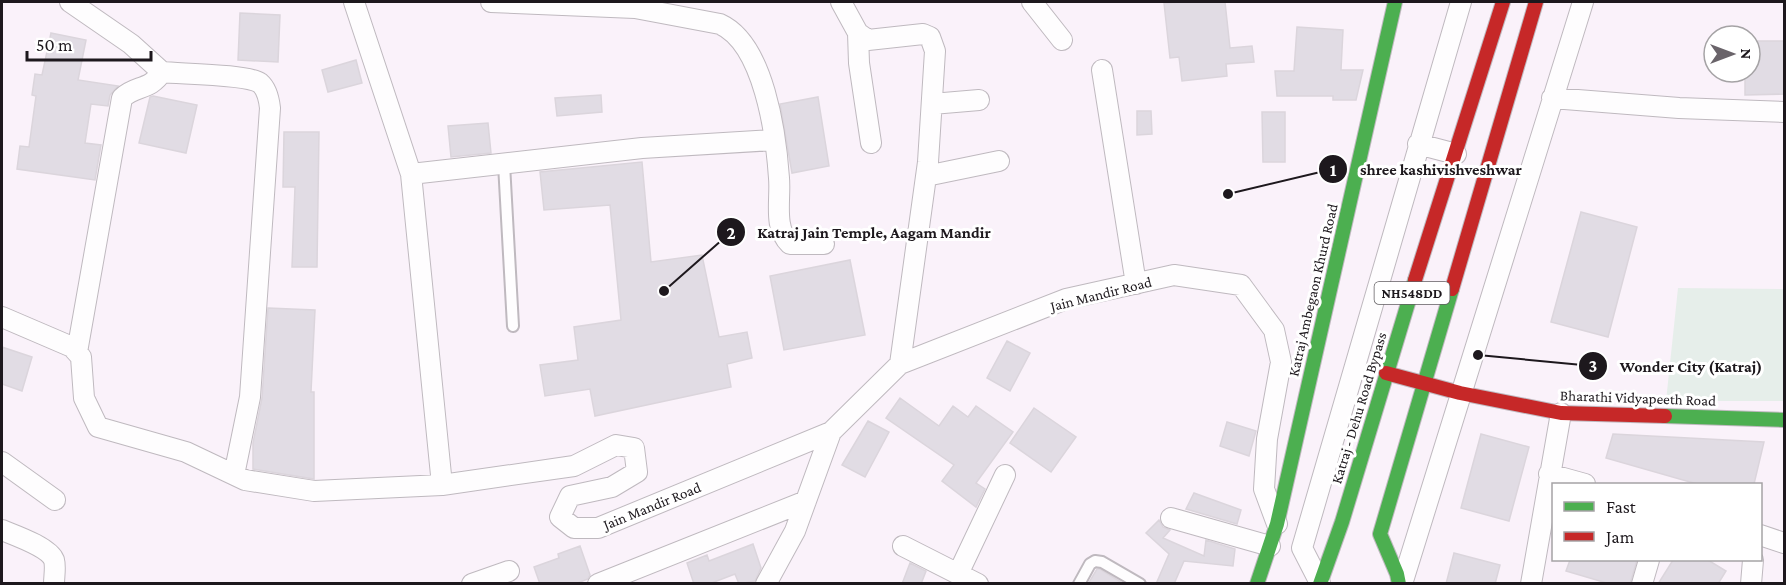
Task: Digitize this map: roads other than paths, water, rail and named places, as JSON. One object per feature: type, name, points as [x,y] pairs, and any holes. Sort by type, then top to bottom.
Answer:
[{"type":"main road","name":"Katraj Ambegaon Khurd Road","points":[[1257,584],[1277,524],[1395,2]]},
{"type":"main road","name":"Katraj - Dehu Road Bypass","points":[[1320,583],[1342,522],[1386,373],[1503,2]]},
{"type":"main road","name":"NH548DD","points":[[1395,582],[1397,574],[1380,534],[1536,2]]},
{"type":"main road","name":"Bharathi Vidyapeeth Road","points":[[1386,373],[1460,393],[1561,413],[1785,420]]},
{"type":"street","points":[[70,2],[130,44],[162,72],[251,80],[260,83],[266,90],[270,108],[250,397],[234,475]]},
{"type":"street","points":[[354,2],[411,174],[442,485]]},
{"type":"street","points":[[491,2],[635,8],[720,24],[731,29],[741,40],[757,66],[774,140],[782,231],[790,244],[824,244]]},
{"type":"street","points":[[841,2],[858,33],[859,63],[871,143]]},
{"type":"street","points":[[1032,2],[1062,40]]},
{"type":"street","points":[[1320,583],[1302,548],[1461,2]]},
{"type":"street","points":[[1395,582],[1460,393],[1583,2]]},
{"type":"street","points":[[858,33],[868,39],[916,34],[930,37],[935,51],[926,176],[900,364]]},
{"type":"street","points":[[1102,70],[1136,284]]},
{"type":"street","points":[[77,352],[122,98],[127,93],[148,87],[157,80],[162,72]]},
{"type":"street","points":[[1552,98],[1679,108],[1785,112]]},
{"type":"street","points":[[932,104],[979,100]]},
{"type":"street","points":[[411,174],[642,148],[774,140]]},
{"type":"street","points":[[1418,144],[1456,154]]},
{"type":"street","points":[[926,176],[999,161]]},
{"type":"street","name":"Jain Mandir Road","points":[[77,352],[81,357],[84,398],[98,427],[186,452],[245,480],[314,492],[442,485],[574,466],[616,445],[634,448],[637,472],[612,487],[570,496],[560,517],[574,528],[598,528],[831,432],[900,364],[1066,299],[1174,275],[1241,285],[1274,330],[1281,362],[1267,439],[1264,489],[1277,524]]},
{"type":"street","points":[[2,317],[72,346],[77,352]]},
{"type":"street","points":[[1531,584],[1561,413]]},
{"type":"street","points":[[766,584],[795,531],[831,432]]},
{"type":"street","points":[[2,462],[55,500]]},
{"type":"street","points":[[1549,474],[1581,483]]},
{"type":"street","points":[[958,574],[1005,475]]},
{"type":"street","points":[[598,584],[806,501]]},
{"type":"street","points":[[1171,518],[1270,546]]},
{"type":"street","points":[[2,530],[44,549],[53,557],[54,584]]},
{"type":"street","points":[[1762,535],[1785,543]]},
{"type":"street","points":[[903,546],[978,584]]},
{"type":"street","points":[[1642,584],[1649,561]]},
{"type":"street","points":[[1751,584],[1753,561]]},
{"type":"street","points":[[472,584],[508,571]]},
{"type":"lane","points":[[504,164],[513,326]]},
{"type":"lane","points":[[1079,584],[1090,564],[1095,561],[1102,562],[1140,584]]},
{"type":"place","name":"shree kashivishveshwar","points":[[1228,194]]},
{"type":"place","name":"Katraj Jain Temple, Aagam Mandir","points":[[664,291]]},
{"type":"place","name":"Wonder City (Katraj)","points":[[1478,355]]}]
